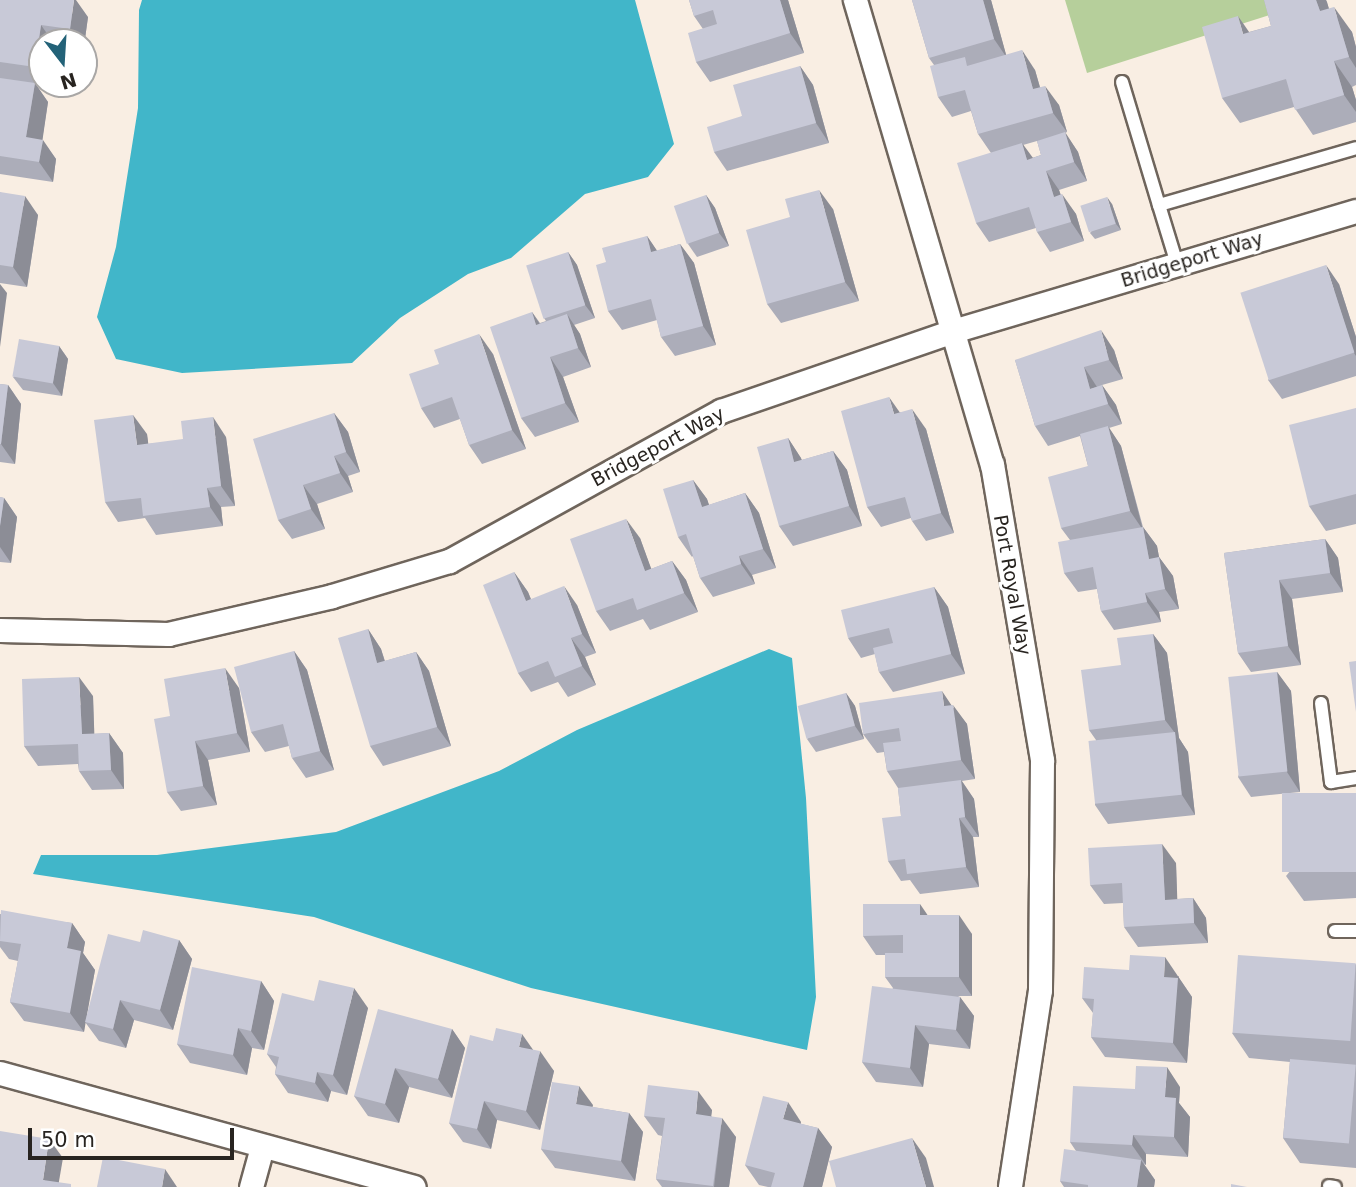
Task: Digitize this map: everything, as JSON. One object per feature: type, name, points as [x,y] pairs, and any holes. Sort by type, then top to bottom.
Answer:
[{"type":"street","name":"Port Royal Way","points":[[855,0],[992,464],[1042,760],[1040,990],[1010,1187]]},
{"type":"street","name":"Bridgeport Way","points":[[0,629],[169,634],[332,596],[449,561],[721,411],[953,331],[1356,211]]},
{"type":"street","points":[[0,1073],[414,1187]]},
{"type":"street","points":[[251,1187],[262,1147]]},
{"type":"lane","points":[[1122,82],[1177,264]]},
{"type":"lane","points":[[1159,205],[1356,148]]},
{"type":"lane","points":[[1321,703],[1331,782],[1356,778]]},
{"type":"lane","points":[[1335,931],[1356,930]]},
{"type":"green space","points":[[1065,0],[1317,0],[1087,73]]},
{"type":"water","points":[[142,0],[635,0],[674,144],[648,177],[585,194],[511,258],[468,274],[400,318],[352,363],[182,373],[116,359],[97,317],[116,247],[138,108],[139,10]]},
{"type":"water","points":[[769,649],[792,658],[806,798],[816,997],[807,1050],[531,988],[314,917],[33,874],[41,855],[157,855],[336,832],[499,771],[577,730]]},
{"type":"building","points":[[0,0],[74,0],[70,28],[41,25],[41,28],[28,28],[28,66],[0,62]]},
{"type":"building","points":[[689,0],[780,0],[790,33],[696,62],[688,33],[717,24],[713,10],[694,16]]},
{"type":"building","points":[[912,0],[983,0],[994,39],[929,58]]},
{"type":"building","points":[[1264,0],[1316,0],[1320,11],[1334,7],[1349,57],[1334,61],[1344,95],[1295,110],[1286,79],[1222,98],[1202,27],[1238,16],[1243,34],[1271,26]]},
{"type":"building","points":[[1022,50],[1033,89],[1045,86],[1053,113],[978,134],[965,90],[938,97],[930,66],[965,57],[967,66]]},
{"type":"building","points":[[800,66],[816,123],[714,152],[707,127],[742,116],[733,85]]},
{"type":"building","points":[[0,78],[28,82],[28,98],[32,98],[26,137],[43,140],[39,162],[0,156]]},
{"type":"building","points":[[1065,132],[1074,162],[1046,171],[1054,197],[1062,194],[1071,222],[1037,232],[1029,207],[976,223],[957,163],[1022,143],[1027,160],[1041,155],[1037,141]]},
{"type":"building","points":[[819,190],[845,282],[767,304],[746,230],[790,217],[785,199]]},
{"type":"building","points":[[0,192],[25,196],[13,267],[0,265]]},
{"type":"building","points":[[706,195],[719,233],[687,244],[674,206]]},
{"type":"building","points":[[1107,197],[1116,224],[1089,232],[1080,206]]},
{"type":"building","points":[[647,236],[651,252],[680,244],[703,326],[661,337],[651,299],[608,311],[596,265],[606,262],[602,248]]},
{"type":"building","points":[[568,252],[585,305],[543,319],[526,266]]},
{"type":"building","points":[[1326,265],[1354,352],[1269,380],[1240,293]]},
{"type":"building","points":[[532,312],[536,325],[567,314],[578,348],[550,357],[565,403],[521,418],[490,327]]},
{"type":"building","points":[[1101,330],[1109,360],[1084,367],[1090,389],[1102,385],[1108,404],[1035,426],[1015,360]]},
{"type":"building","points":[[479,334],[512,430],[469,445],[452,397],[421,408],[409,374],[439,364],[434,350]]},
{"type":"building","points":[[19,339],[59,346],[53,384],[12,376]]},
{"type":"building","points":[[0,384],[8,385],[1,444],[0,444]]},
{"type":"building","points":[[889,397],[894,414],[912,409],[941,513],[912,521],[905,497],[867,507],[841,411]]},
{"type":"building","points":[[1356,408],[1356,494],[1309,506],[1289,425]]},
{"type":"building","points":[[334,413],[346,452],[334,456],[340,473],[303,485],[311,509],[278,520],[253,439]]},
{"type":"building","points":[[133,415],[137,445],[183,439],[181,421],[213,417],[221,486],[207,488],[210,507],[143,516],[141,498],[105,502],[94,420]]},
{"type":"building","points":[[1108,426],[1130,511],[1061,528],[1048,477],[1088,466],[1080,434]]},
{"type":"building","points":[[788,438],[794,462],[833,451],[849,506],[779,526],[757,447]]},
{"type":"building","points":[[693,480],[702,507],[745,493],[763,549],[739,556],[741,564],[700,578],[686,534],[678,537],[663,489]]},
{"type":"building","points":[[0,497],[4,498],[0,526]]},
{"type":"building","points":[[626,519],[645,571],[672,561],[684,593],[637,610],[633,598],[596,611],[570,539]]},
{"type":"building","points":[[1143,527],[1149,559],[1159,557],[1165,589],[1145,593],[1147,602],[1101,611],[1093,567],[1064,573],[1058,542]]},
{"type":"building","points":[[1325,539],[1330,573],[1279,580],[1288,646],[1238,653],[1224,553]]},
{"type":"building","points":[[514,572],[526,601],[564,586],[582,634],[571,638],[582,666],[555,677],[548,661],[518,673],[483,585]]},
{"type":"building","points":[[934,587],[951,654],[879,672],[873,648],[893,643],[889,628],[848,638],[841,610]]},
{"type":"building","points":[[368,629],[377,663],[416,652],[437,727],[370,746],[338,638]]},
{"type":"building","points":[[1153,634],[1165,720],[1089,730],[1081,670],[1121,665],[1117,638]]},
{"type":"building","points":[[294,651],[320,751],[292,758],[283,724],[251,732],[234,667]]},
{"type":"building","points":[[1356,661],[1356,712],[1349,662]]},
{"type":"building","points":[[225,668],[237,733],[195,741],[203,786],[167,792],[154,719],[170,716],[164,679]]},
{"type":"building","points":[[1277,672],[1287,771],[1239,777],[1228,677]]},
{"type":"building","points":[[79,677],[82,734],[109,733],[111,770],[79,771],[78,744],[24,746],[22,679]]},
{"type":"building","points":[[942,691],[944,706],[953,705],[961,760],[887,771],[883,743],[901,741],[899,728],[863,734],[859,703]]},
{"type":"building","points":[[846,693],[855,726],[807,739],[798,706]]},
{"type":"building","points":[[1175,732],[1182,795],[1095,804],[1088,741]]},
{"type":"building","points":[[961,780],[965,817],[959,818],[966,867],[907,874],[905,859],[888,861],[882,818],[901,816],[898,788]]},
{"type":"building","points":[[1282,793],[1356,793],[1356,872],[1282,872]]},
{"type":"building","points":[[1162,844],[1165,900],[1193,898],[1194,923],[1124,927],[1122,883],[1090,885],[1088,848]]},
{"type":"building","points":[[863,904],[920,904],[920,915],[959,915],[959,977],[885,977],[885,953],[903,953],[903,935],[863,936]]},
{"type":"building","points":[[1,910],[72,923],[67,948],[81,951],[70,1013],[10,1002],[21,944],[0,941]]},
{"type":"building","points":[[143,930],[179,940],[160,1010],[120,1000],[113,1029],[85,1022],[108,934],[140,942]]},
{"type":"building","points":[[1130,955],[1165,957],[1164,977],[1178,978],[1173,1043],[1091,1037],[1094,999],[1082,998],[1084,967],[1129,970]]},
{"type":"building","points":[[1238,955],[1356,963],[1350,1041],[1233,1033]]},
{"type":"building","points":[[192,967],[261,981],[251,1031],[238,1028],[233,1055],[177,1044]]},
{"type":"building","points":[[319,980],[354,988],[333,1075],[317,1072],[315,1083],[275,1074],[279,1057],[267,1054],[282,993],[314,1001]]},
{"type":"building","points":[[872,986],[960,997],[956,1030],[915,1025],[910,1068],[862,1062]]},
{"type":"building","points":[[378,1009],[452,1029],[438,1079],[395,1068],[385,1104],[354,1096]]},
{"type":"building","points":[[496,1028],[522,1034],[519,1047],[540,1051],[526,1111],[484,1101],[477,1129],[449,1123],[470,1035],[493,1041]]},
{"type":"building","points":[[1290,1059],[1356,1065],[1349,1143],[1283,1138]]},
{"type":"building","points":[[1136,1066],[1167,1067],[1165,1097],[1176,1098],[1174,1137],[1133,1135],[1132,1145],[1070,1142],[1073,1086],[1135,1089]]},
{"type":"building","points":[[552,1082],[579,1086],[576,1104],[629,1113],[621,1161],[541,1149]]},
{"type":"building","points":[[648,1085],[698,1091],[696,1114],[722,1118],[713,1186],[656,1179],[665,1118],[644,1116]]},
{"type":"building","points":[[763,1096],[788,1102],[783,1119],[818,1128],[803,1187],[771,1187],[775,1173],[745,1165]]},
{"type":"building","points":[[0,1131],[49,1139],[43,1180],[71,1184],[71,1187],[0,1187]]},
{"type":"building","points":[[912,1138],[926,1187],[836,1187],[829,1161]]},
{"type":"building","points":[[1064,1149],[1141,1160],[1137,1187],[1088,1187],[1060,1181]]},
{"type":"building","points":[[103,1157],[165,1169],[162,1187],[97,1187]]}]
